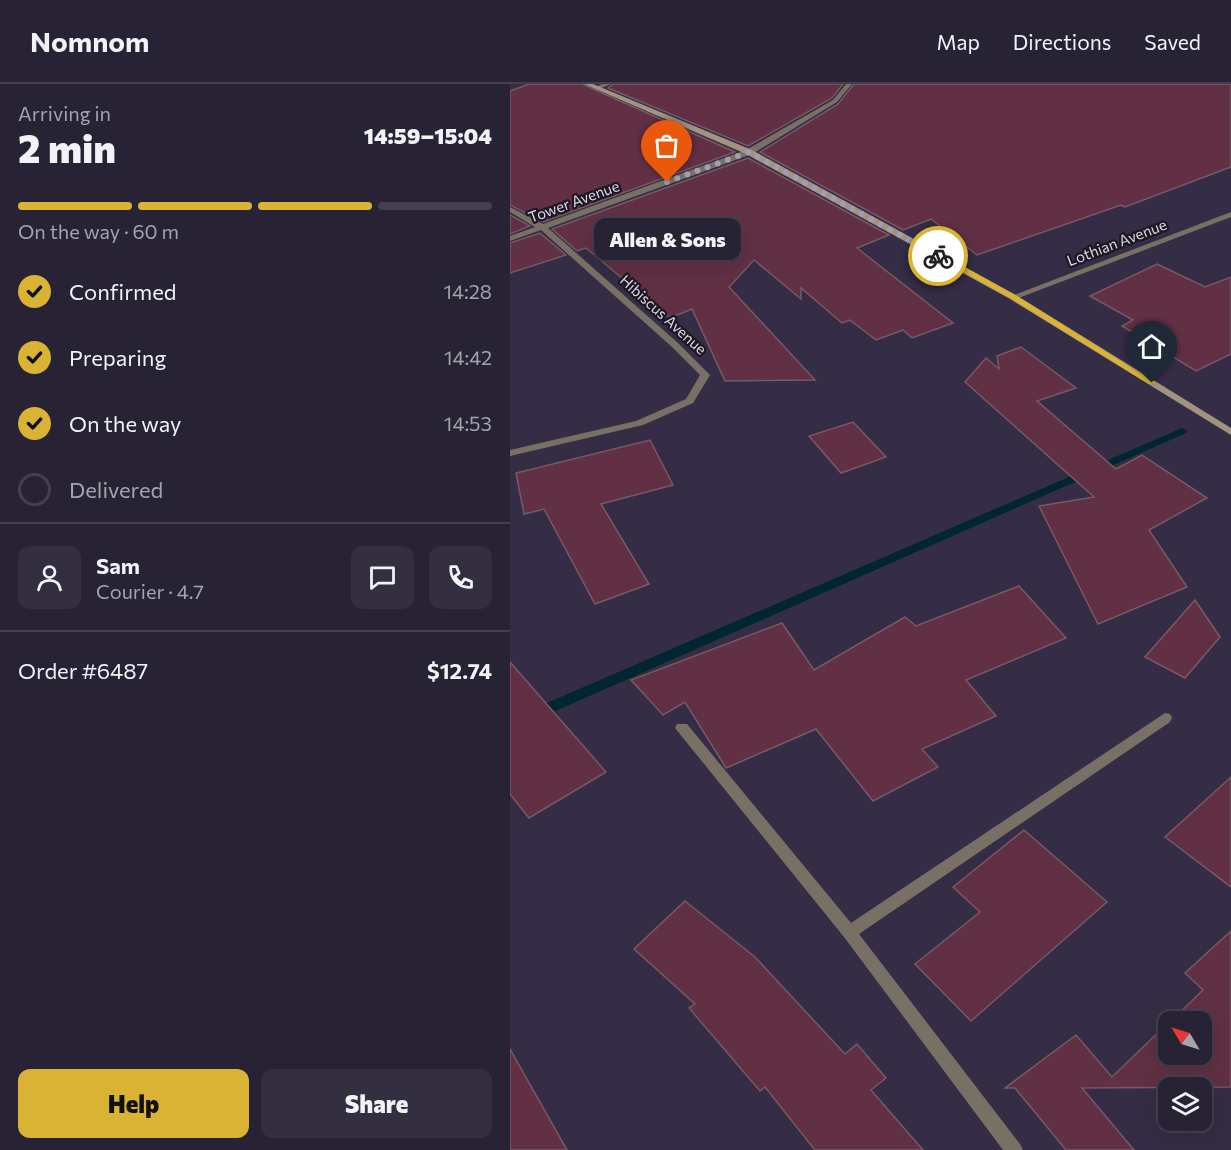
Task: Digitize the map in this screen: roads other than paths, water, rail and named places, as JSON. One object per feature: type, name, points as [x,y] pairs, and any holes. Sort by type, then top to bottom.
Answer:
[{"type":"street","points":[[586,84],[749,152],[1013,297],[1231,432]]},
{"type":"street","points":[[597,88],[609,84]]},
{"type":"street","name":"Tower Avenue","points":[[510,239],[749,152],[835,100],[849,84]]},
{"type":"street","points":[[510,209],[543,228]]},
{"type":"street","name":"Lothian Avenue","points":[[1013,297],[1231,214]]},
{"type":"street","name":"Hibiscus Avenue","points":[[510,453],[639,423],[690,401],[705,375],[675,345],[543,228]]},
{"type":"street","points":[[849,932],[1165,718]]},
{"type":"street","points":[[682,728],[849,932],[1014,1150]]},
{"type":"waterway","points":[[510,725],[1182,431]]},
{"type":"place","name":"Allen & Sons","points":[[667,182]]}]
